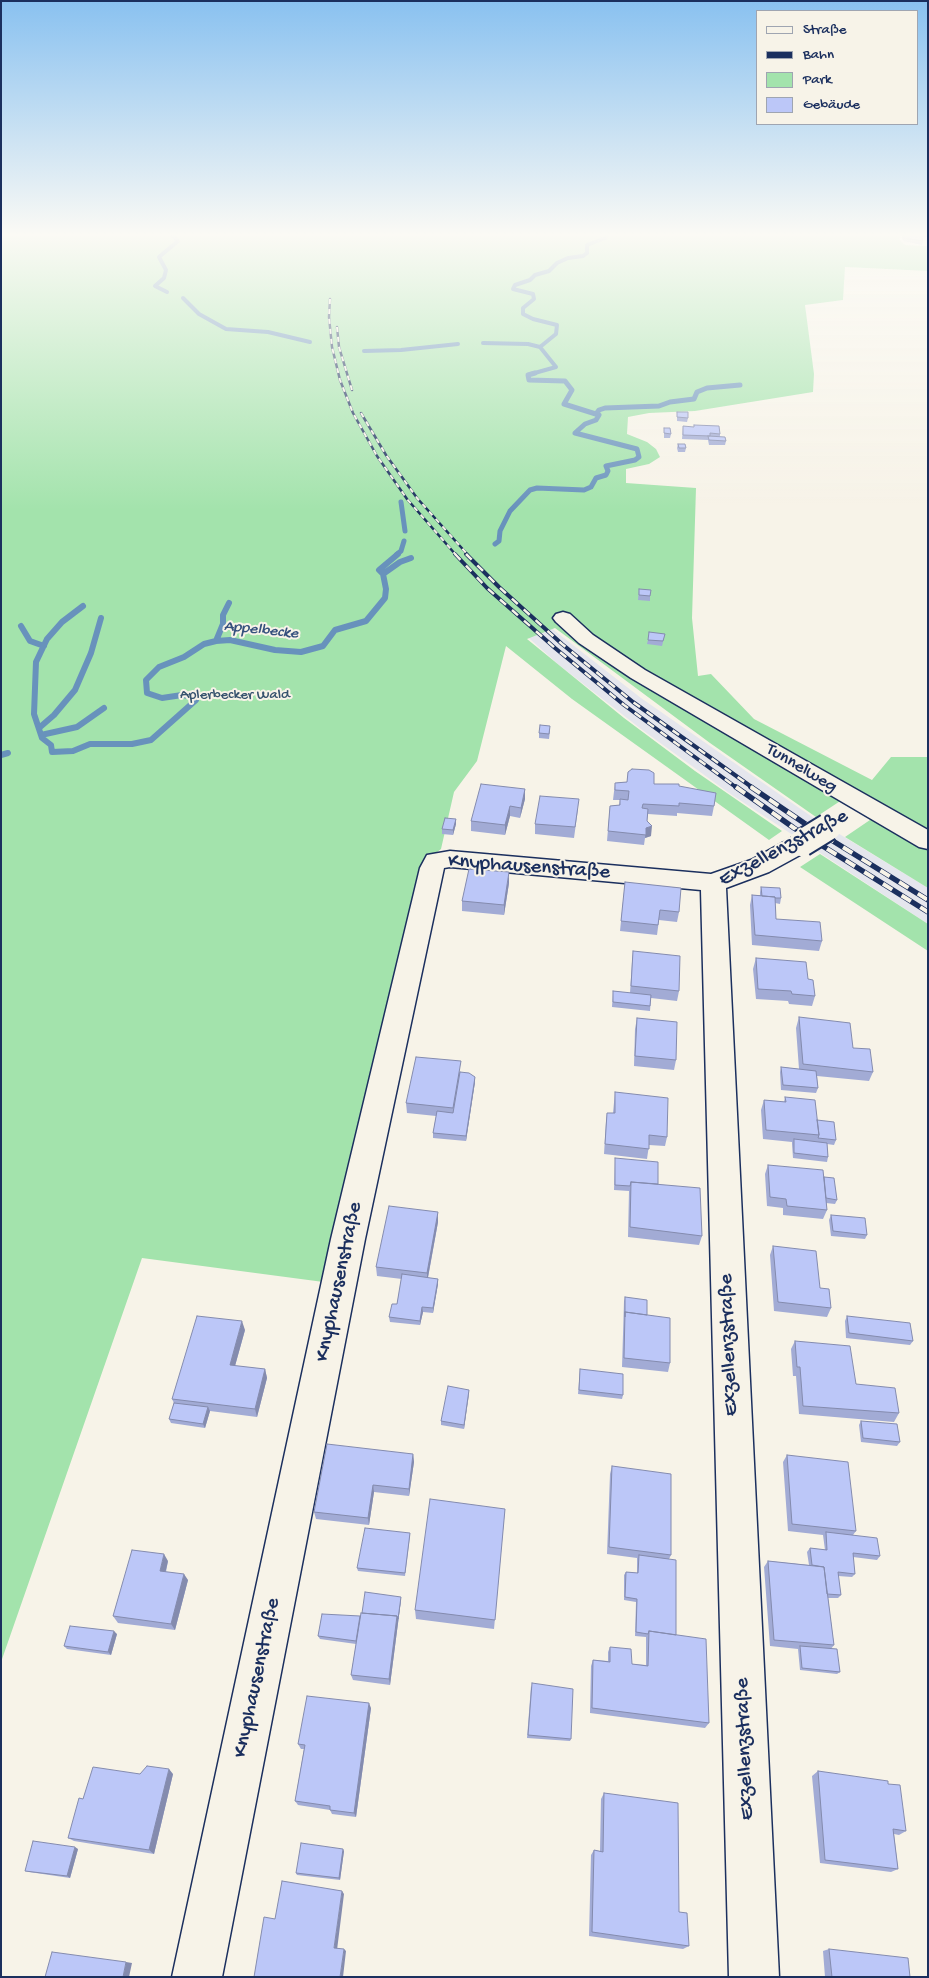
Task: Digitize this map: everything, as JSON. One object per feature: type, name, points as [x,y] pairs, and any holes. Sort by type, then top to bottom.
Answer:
[{"type":"street","name":"Tunnelweg","points":[[562,618],[586,640],[638,674],[928,842]]},
{"type":"street","name":"Exzellenzstraße","points":[[754,1977],[713,883],[760,866],[865,806]]},
{"type":"street","name":"Knyphausenstraße","points":[[197,1977],[348,1239],[432,868],[436,861],[450,859],[713,883]]},
{"type":"shaded area","points":[[482,561],[555,631],[641,698],[818,821],[928,888],[928,924],[729,793],[641,729],[559,665],[521,631]]},
{"type":"green space","name":"Aplerbecker Wald","points":[[1,325],[808,325],[814,374],[813,392],[695,411],[649,413],[628,417],[627,434],[647,442],[656,449],[660,457],[649,464],[626,469],[626,483],[696,488],[692,618],[698,676],[711,674],[754,719],[872,780],[891,757],[928,757],[928,888],[845,837],[889,807],[857,790],[816,817],[710,743],[555,628],[527,639],[624,718],[695,771],[782,831],[769,840],[572,699],[506,646],[477,761],[454,792],[441,849],[426,861],[331,1283],[142,1258],[1,1662]]},
{"type":"green space","points":[[820,854],[928,924],[928,951],[800,867]]},
{"type":"building","points":[[677,412],[688,412],[688,418],[677,417]]},
{"type":"building","points":[[694,425],[719,426],[720,434],[710,433],[710,436],[683,435],[683,426],[694,427]]},
{"type":"building","points":[[664,428],[670,428],[671,434],[664,433]]},
{"type":"building","points":[[708,436],[725,437],[726,441],[709,440]]},
{"type":"building","points":[[678,444],[685,444],[686,448],[679,448]]},
{"type":"building","points":[[639,589],[651,590],[650,596],[639,595]]},
{"type":"building","points":[[649,632],[665,634],[663,641],[648,640]]},
{"type":"building","points":[[540,725],[550,726],[549,734],[539,733]]},
{"type":"building","points":[[632,769],[649,770],[654,773],[654,784],[679,784],[679,786],[716,793],[714,806],[679,803],[679,806],[643,804],[642,808],[648,809],[647,821],[652,826],[646,828],[646,835],[608,831],[610,806],[620,805],[620,799],[628,800],[629,791],[615,790],[615,783],[627,782],[628,772]]},
{"type":"building","points":[[481,784],[525,789],[521,808],[510,806],[505,825],[471,821]]},
{"type":"building","points":[[540,796],[579,799],[575,827],[535,824]]},
{"type":"building","points":[[445,818],[456,819],[453,830],[442,829]]},
{"type":"building","points":[[469,869],[509,872],[504,905],[462,901]]},
{"type":"building","points":[[625,882],[681,888],[679,912],[660,910],[658,925],[621,921]]},
{"type":"building","points":[[761,887],[780,888],[781,898],[762,896]]},
{"type":"building","points":[[752,895],[775,897],[776,919],[820,922],[822,941],[755,935]]},
{"type":"building","points":[[633,951],[680,956],[679,991],[631,986]]},
{"type":"building","points":[[756,958],[806,962],[808,979],[813,980],[815,996],[792,994],[791,991],[758,989]]},
{"type":"building","points":[[613,991],[651,995],[650,1006],[613,1002]]},
{"type":"building","points":[[799,1017],[850,1023],[853,1048],[870,1049],[873,1072],[803,1064]]},
{"type":"building","points":[[637,1018],[677,1022],[676,1060],[635,1056]]},
{"type":"building","points":[[416,1057],[461,1061],[453,1108],[406,1103]]},
{"type":"building","points":[[781,1067],[816,1071],[818,1088],[783,1085]]},
{"type":"building","points":[[460,1072],[469,1073],[475,1077],[466,1136],[433,1133],[437,1111],[453,1113]]},
{"type":"building","points":[[615,1092],[668,1098],[667,1137],[649,1135],[649,1149],[605,1144],[607,1113],[615,1113]]},
{"type":"building","points":[[785,1097],[815,1100],[819,1135],[766,1130],[764,1100],[786,1102]]},
{"type":"building","points":[[817,1120],[834,1122],[836,1140],[818,1138]]},
{"type":"building","points":[[794,1139],[827,1143],[828,1157],[794,1153]]},
{"type":"building","points":[[615,1158],[658,1162],[658,1184],[631,1182],[630,1186],[615,1185]]},
{"type":"building","points":[[768,1165],[823,1170],[827,1210],[787,1206],[786,1199],[770,1197]]},
{"type":"building","points":[[824,1177],[834,1178],[837,1200],[826,1198]]},
{"type":"building","points":[[631,1182],[700,1188],[702,1236],[630,1227]]},
{"type":"building","points":[[389,1206],[438,1212],[427,1273],[376,1267]]},
{"type":"building","points":[[831,1215],[865,1218],[867,1235],[833,1231]]},
{"type":"building","points":[[773,1246],[816,1251],[820,1288],[829,1289],[831,1308],[778,1302]]},
{"type":"building","points":[[402,1274],[438,1279],[433,1308],[422,1307],[420,1321],[389,1317],[392,1304],[397,1304]]},
{"type":"building","points":[[625,1297],[647,1300],[647,1315],[625,1312]]},
{"type":"building","points":[[625,1312],[670,1318],[670,1363],[624,1358]]},
{"type":"building","points":[[197,1316],[242,1321],[230,1365],[265,1369],[255,1409],[172,1399]]},
{"type":"building","points":[[847,1316],[910,1323],[913,1341],[849,1333]]},
{"type":"building","points":[[795,1341],[850,1346],[856,1384],[895,1388],[899,1413],[803,1406],[800,1367],[797,1367]]},
{"type":"building","points":[[580,1369],[623,1374],[623,1395],[579,1390]]},
{"type":"building","points":[[448,1386],[469,1390],[464,1425],[441,1421]]},
{"type":"building","points":[[174,1403],[208,1407],[203,1424],[169,1419]]},
{"type":"building","points":[[861,1421],[897,1424],[900,1442],[863,1438]]},
{"type":"building","points":[[327,1444],[413,1454],[409,1489],[373,1485],[368,1518],[314,1512]]},
{"type":"building","points":[[787,1455],[848,1462],[856,1531],[792,1524]]},
{"type":"building","points":[[612,1466],[671,1474],[671,1555],[609,1547]]},
{"type":"building","points":[[430,1499],[505,1509],[495,1620],[415,1610]]},
{"type":"building","points":[[365,1528],[410,1533],[405,1573],[357,1568]]},
{"type":"building","points":[[826,1532],[877,1538],[880,1556],[853,1553],[855,1574],[838,1572],[841,1595],[827,1594],[824,1567],[812,1565],[810,1548],[827,1550]]},
{"type":"building","points":[[132,1550],[164,1554],[160,1571],[184,1574],[171,1624],[113,1616]]},
{"type":"building","points":[[639,1555],[676,1560],[676,1635],[649,1631],[648,1634],[636,1632],[637,1599],[625,1597],[626,1572],[638,1573]]},
{"type":"building","points":[[768,1561],[824,1567],[834,1645],[774,1640]]},
{"type":"building","points":[[365,1592],[401,1597],[398,1619],[397,1616],[362,1613]]},
{"type":"building","points":[[361,1613],[397,1616],[389,1679],[351,1675]]},
{"type":"building","points":[[322,1614],[360,1616],[356,1641],[318,1636]]},
{"type":"building","points":[[70,1626],[114,1631],[108,1652],[64,1646]]},
{"type":"building","points":[[649,1631],[706,1639],[709,1723],[592,1708],[593,1660],[610,1662],[610,1647],[631,1649],[632,1664],[648,1666]]},
{"type":"building","points":[[800,1646],[837,1649],[840,1672],[802,1668]]},
{"type":"building","points":[[532,1683],[573,1689],[571,1739],[528,1735]]},
{"type":"building","points":[[307,1696],[369,1703],[354,1813],[330,1810],[330,1806],[295,1801],[305,1745],[298,1744]]},
{"type":"building","points":[[147,1766],[169,1769],[149,1850],[68,1838],[79,1798],[83,1799],[93,1767],[140,1774]]},
{"type":"building","points":[[818,1771],[888,1781],[888,1784],[900,1785],[906,1831],[893,1829],[898,1869],[825,1860]]},
{"type":"building","points":[[604,1793],[678,1803],[679,1912],[687,1913],[689,1946],[592,1932],[594,1850],[603,1852]]},
{"type":"building","points":[[33,1841],[75,1847],[67,1876],[25,1871]]},
{"type":"building","points":[[301,1843],[343,1849],[339,1878],[296,1873]]},
{"type":"building","points":[[282,1881],[342,1891],[334,1948],[344,1949],[340,1977],[254,1977],[264,1917],[275,1919]]},
{"type":"building","points":[[829,1949],[908,1958],[910,1977],[832,1977]]},
{"type":"building","points":[[52,1952],[126,1962],[123,1977],[45,1977]]},
{"type":"waterway","points":[[219,325],[226,329],[268,332],[310,342]]},
{"type":"waterway","name":"Appelbecke","points":[[540,347],[556,334],[557,325]]},
{"type":"waterway","points":[[483,343],[528,344],[540,347]]},
{"type":"waterway","points":[[364,351],[401,350],[458,344]]},
{"type":"waterway","name":"Appelbecke","points":[[531,374],[556,367],[540,347]]},
{"type":"waterway","name":"Appelbecke","points":[[495,544],[499,541],[500,531],[510,511],[530,490],[537,488],[584,490],[591,487],[596,478],[606,475],[608,471],[606,466],[635,460],[639,457],[637,449],[575,433],[585,424],[596,420],[599,415],[564,404],[572,390],[565,381],[529,380],[528,375],[535,373]]},
{"type":"waterway","points":[[596,414],[599,410],[605,408],[659,406],[670,402],[694,399],[697,392],[707,388],[740,385]]},
{"type":"waterway","points":[[401,502],[405,531]]},
{"type":"waterway","points":[[396,555],[401,551],[404,541]]},
{"type":"waterway","points":[[383,574],[379,570],[398,554]]},
{"type":"waterway","name":"Appelbecke","points":[[383,574],[400,562],[411,558]]},
{"type":"waterway","name":"Appelbecke","points":[[216,641],[230,640],[275,650],[301,652],[323,646],[335,630],[366,621],[385,598],[386,589],[383,574]]},
{"type":"waterway","points":[[216,641],[223,624],[223,615],[229,603]]},
{"type":"waterway","points":[[44,646],[47,639],[62,622],[83,606]]},
{"type":"waterway","points":[[39,728],[54,715],[75,690],[91,653],[101,618]]},
{"type":"waterway","points":[[21,626],[30,641],[44,646]]},
{"type":"waterway","name":"Appelbecke","points":[[41,735],[51,745],[52,752],[73,751],[90,744],[132,744],[151,740],[196,700],[196,697],[182,695],[162,698],[147,693],[146,680],[159,667],[184,657],[204,644],[216,641]]},
{"type":"waterway","points":[[41,735],[34,714],[36,662],[44,646]]},
{"type":"waterway","points":[[41,735],[77,727],[104,708]]},
{"type":"waterway","name":"Appelbecke","points":[[1,755],[8,753]]},
{"type":"railway","points":[[330,325],[332,347],[340,380],[353,413],[377,456],[407,499],[456,555]]},
{"type":"railway","points":[[337,327],[339,347],[352,390]]},
{"type":"railway","points":[[361,413],[386,455],[417,498],[468,555]]},
{"type":"railway","points":[[455,554],[487,588],[555,648],[624,705],[737,788]]},
{"type":"railway","points":[[466,554],[499,587],[562,644],[633,702],[753,788]]},
{"type":"railway","points":[[736,787],[794,828],[928,912]]},
{"type":"railway","points":[[751,787],[804,823],[928,900]]}]
